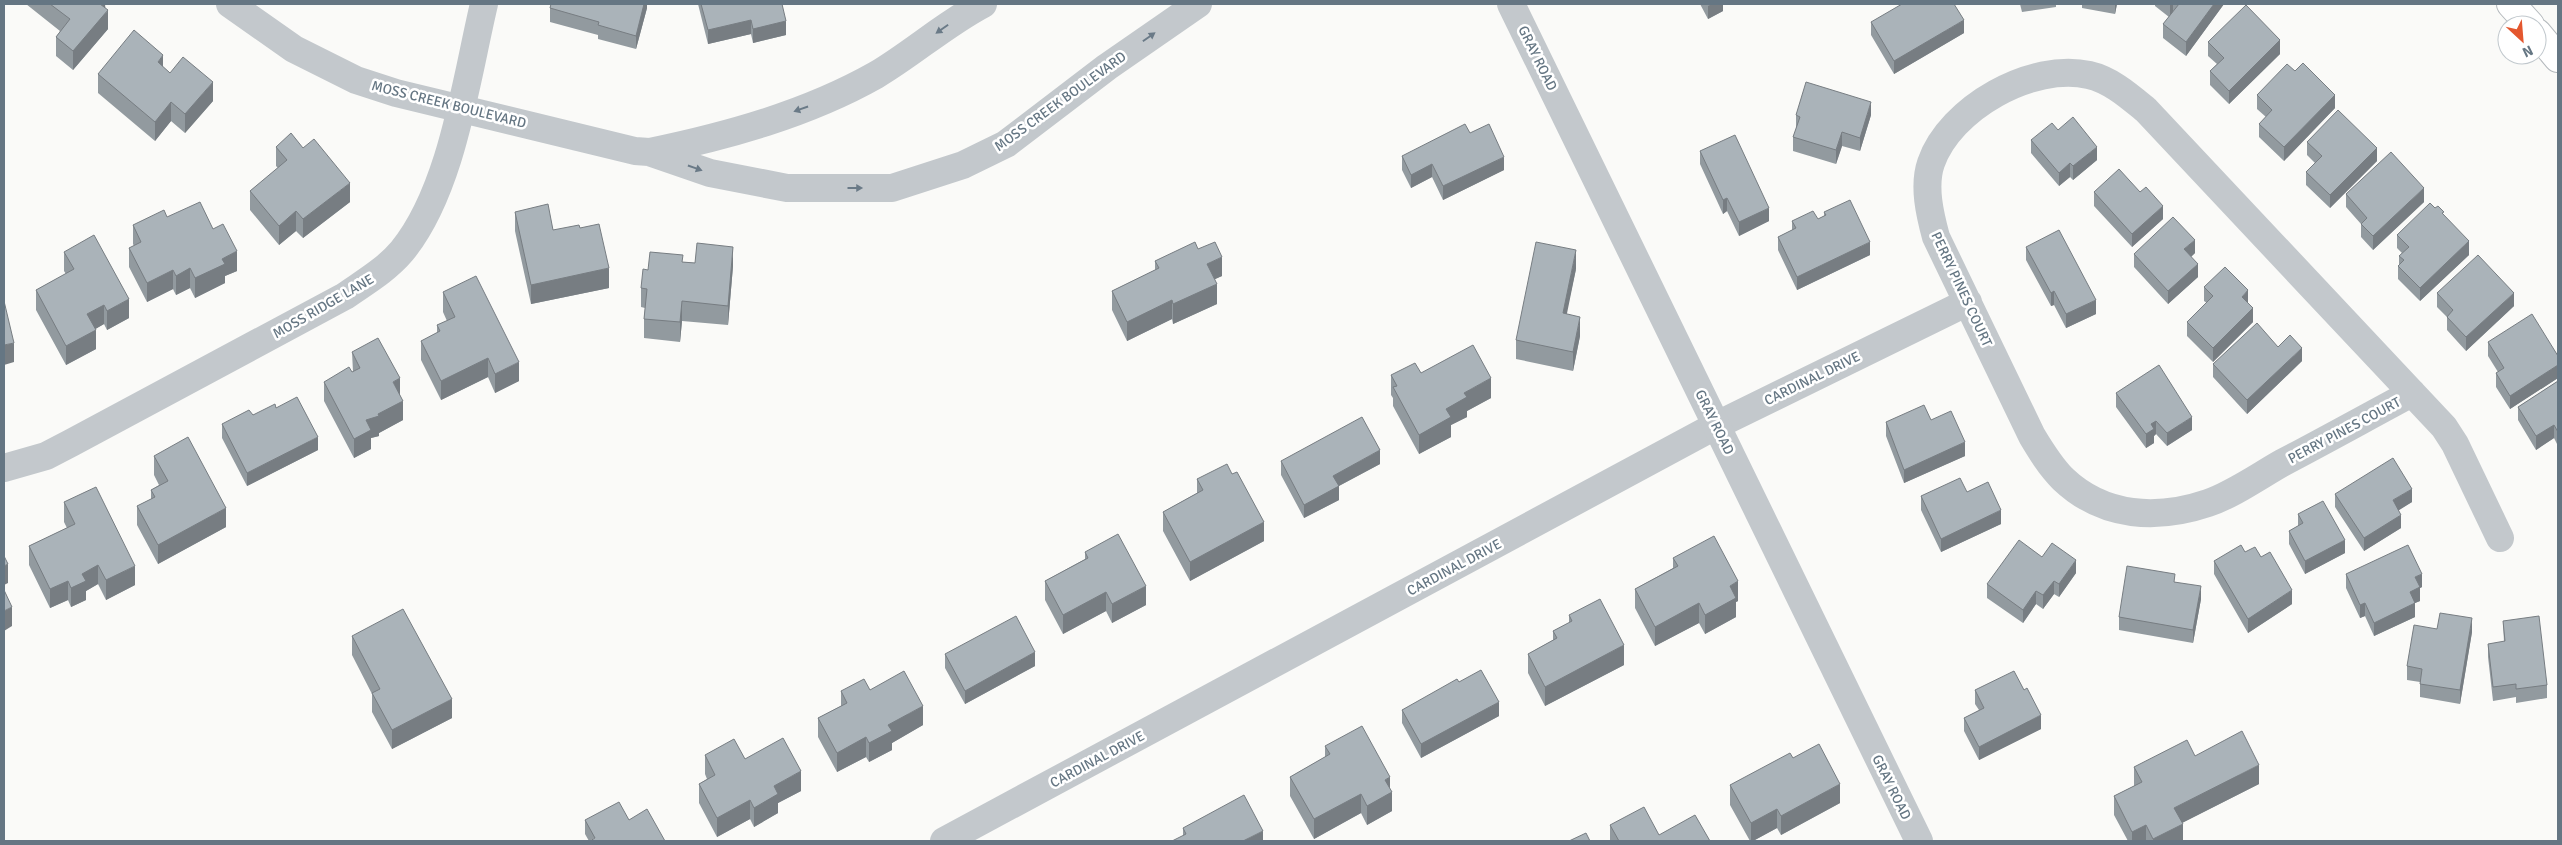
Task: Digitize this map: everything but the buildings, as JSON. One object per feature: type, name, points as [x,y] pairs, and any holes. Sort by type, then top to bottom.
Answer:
[{"type":"highway","points":[[2511,4],[2521,15]]},
{"type":"highway","points":[[2547,45],[2558,58]]},
{"type":"street","name":"MOSS CREEK BOULEVARD","points":[[230,4],[261,28],[318,63],[356,80],[396,93],[635,151],[649,152],[710,173],[787,188],[892,188],[963,165],[1006,144],[1107,67],[1198,4]]},
{"type":"street","name":"MOSS RIDGE LANE","points":[[4,468],[46,456],[346,296],[380,272],[401,252],[418,230],[432,205],[460,108],[484,4]]},
{"type":"street","name":"MOSS CREEK BOULEVARD","points":[[649,152],[698,142],[820,102],[876,75],[964,14],[983,4]]},
{"type":"street","name":"GRAY ROAD","points":[[1512,4],[1919,841]]},
{"type":"street","name":"PERRY PINES COURT","points":[[2412,393],[2210,502],[2157,514],[2131,512],[2106,506],[2064,480],[2048,462],[2032,436],[1936,238],[1929,214],[1928,187],[1930,164],[1941,141],[1956,122],[1976,107],[2022,81],[2068,73],[2089,75],[2110,82],[2146,110],[2444,427],[2500,538]]},
{"type":"street","name":"CARDINAL DRIVE","points":[[944,841],[1716,425],[1968,302]]}]
